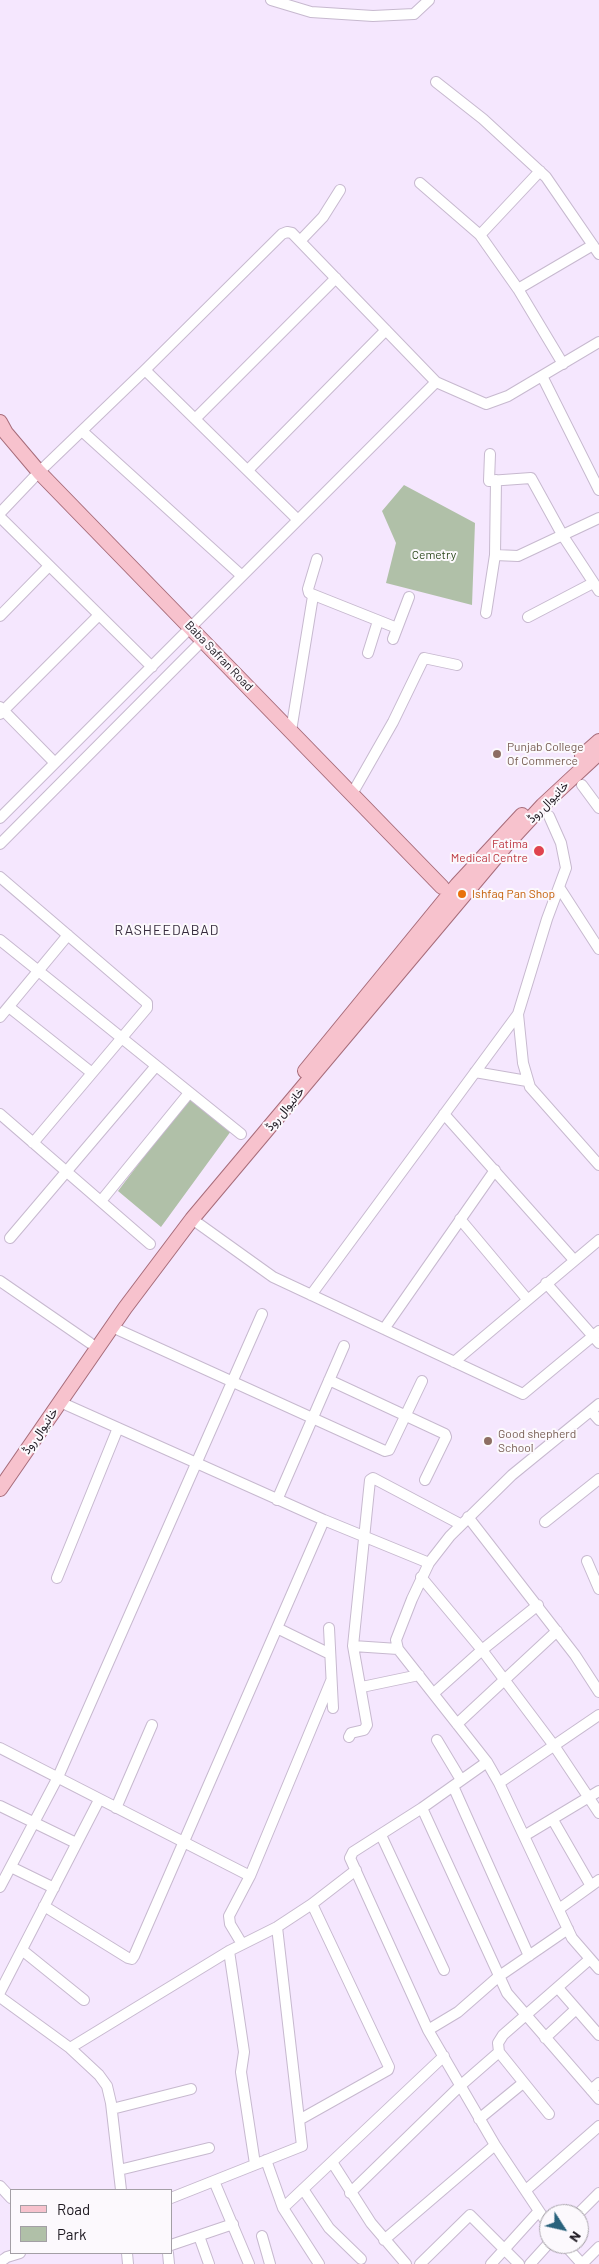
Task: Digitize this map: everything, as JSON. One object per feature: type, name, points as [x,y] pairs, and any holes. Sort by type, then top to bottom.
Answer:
[{"type":"main road","name":"Baba Safran Road","points":[[0,422],[6,433],[39,472],[442,887]]},
{"type":"main road","name":"خانیوال روڈ","points":[[0,1474],[90,1343],[168,1237],[457,886],[542,794],[599,741]]},
{"type":"main road","name":"خانیوال روڈ","points":[[0,1489],[112,1327],[192,1219],[507,844],[543,805],[599,753]]},
{"type":"street","points":[[271,0],[311,12],[373,16],[414,14],[429,0]]},
{"type":"street","points":[[436,82],[482,119],[540,171],[599,254]]},
{"type":"street","points":[[480,235],[540,171]]},
{"type":"street","points":[[420,183],[480,235],[518,289],[563,364]]},
{"type":"street","points":[[300,241],[323,217],[340,190]]},
{"type":"street","points":[[0,513],[39,472],[282,234],[287,232],[292,233],[300,241],[436,382],[486,404],[508,396],[599,342]]},
{"type":"street","points":[[518,289],[593,245]]},
{"type":"street","points":[[195,419],[336,278]]},
{"type":"street","points":[[248,470],[386,330]]},
{"type":"street","points":[[145,370],[298,520]]},
{"type":"street","points":[[542,376],[599,490]]},
{"type":"street","points":[[0,818],[436,382]]},
{"type":"street","points":[[82,431],[242,576]]},
{"type":"street","points":[[490,454],[489,481],[531,478],[563,536],[596,587],[528,617]]},
{"type":"street","points":[[486,613],[495,555],[496,480]]},
{"type":"street","points":[[0,517],[152,667]]},
{"type":"street","points":[[495,555],[518,556],[599,518]]},
{"type":"street","points":[[317,559],[308,589],[309,593],[396,628]]},
{"type":"street","points":[[0,616],[49,566]]},
{"type":"street","points":[[291,730],[313,596]]},
{"type":"street","points":[[393,639],[409,597]]},
{"type":"street","points":[[55,763],[1,710],[100,615]]},
{"type":"street","points":[[368,653],[378,621]]},
{"type":"street","points":[[0,844],[203,640]]},
{"type":"street","points":[[352,794],[393,722],[424,658],[458,664]]},
{"type":"street","points":[[582,785],[599,808]]},
{"type":"street","points":[[311,1295],[518,1014],[547,919],[566,868],[565,858],[549,816]]},
{"type":"street","points":[[0,877],[147,1003],[146,1008],[121,1039],[33,1143]]},
{"type":"street","points":[[559,887],[599,949]]},
{"type":"street","points":[[0,1017],[68,935]]},
{"type":"street","points":[[0,940],[241,1134]]},
{"type":"street","points":[[8,1007],[92,1073]]},
{"type":"street","points":[[518,1014],[523,1063],[530,1087],[599,1165]]},
{"type":"street","points":[[10,1238],[156,1066]]},
{"type":"street","points":[[475,1072],[528,1081]]},
{"type":"street","points":[[101,1201],[189,1093]]},
{"type":"street","points":[[0,1114],[150,1244]]},
{"type":"street","points":[[444,1114],[574,1260]]},
{"type":"street","points":[[384,1328],[494,1170]]},
{"type":"street","points":[[192,1219],[273,1276],[523,1394],[597,1337],[546,1283]]},
{"type":"street","points":[[460,1220],[527,1299]]},
{"type":"street","points":[[454,1362],[599,1240]]},
{"type":"street","points":[[0,1281],[90,1343]]},
{"type":"street","points":[[0,1887],[5,1872],[58,1778],[262,1314]]},
{"type":"street","points":[[112,1327],[387,1451],[422,1381]]},
{"type":"street","points":[[277,1500],[344,1346]]},
{"type":"street","points":[[329,1380],[446,1435],[425,1480]]},
{"type":"street","points":[[60,1402],[277,1500],[428,1563]]},
{"type":"street","points":[[599,1404],[512,1476],[464,1520],[428,1563],[396,1640],[398,1649],[487,1762],[499,1783],[572,1938],[599,1969]]},
{"type":"street","points":[[590,1411],[599,1420]]},
{"type":"street","points":[[57,1578],[118,1428]]},
{"type":"street","points":[[349,1737],[351,1733],[364,1730],[367,1725],[354,1646],[363,1536],[370,1480],[372,1478],[464,1520],[538,1605],[576,1655],[599,1692]]},
{"type":"street","points":[[545,1522],[599,1479]]},
{"type":"street","points":[[44,1906],[132,1959],[137,1952],[324,1520]]},
{"type":"street","points":[[587,1561],[599,1589]]},
{"type":"street","points":[[421,1578],[482,1650],[555,1747],[599,1813]]},
{"type":"street","points":[[434,1693],[482,1650],[538,1605]]},
{"type":"street","points":[[277,1628],[330,1654]]},
{"type":"street","points":[[329,1628],[333,1708]]},
{"type":"street","points":[[457,1724],[557,1631]]},
{"type":"street","points":[[354,1646],[398,1649]]},
{"type":"street","points":[[362,1687],[419,1675]]},
{"type":"street","points":[[242,1944],[230,1924],[229,1916],[250,1876],[331,1681]]},
{"type":"street","points":[[499,1783],[599,1716]]},
{"type":"street","points":[[116,1808],[152,1724]]},
{"type":"street","points":[[437,1740],[457,1783],[529,1956]]},
{"type":"street","points":[[0,1748],[250,1876]]},
{"type":"street","points":[[487,1762],[422,1808],[350,1855],[350,1858],[428,2030],[494,2145],[526,2190],[538,2212],[491,2264]]},
{"type":"street","points":[[524,1836],[599,1791]]},
{"type":"street","points":[[0,1992],[99,1800]]},
{"type":"street","points":[[0,1806],[76,1844]]},
{"type":"street","points":[[422,1808],[498,1978],[507,1993],[545,2038],[595,2086],[599,2099]]},
{"type":"street","points":[[553,1820],[595,1883],[558,1909]]},
{"type":"street","points":[[381,1835],[444,1970]]},
{"type":"street","points":[[70,2048],[229,1951],[277,1927],[312,1904],[356,1870]]},
{"type":"street","points":[[5,1872],[54,1888]]},
{"type":"street","points":[[299,2120],[388,2070],[312,1904]]},
{"type":"street","points":[[172,2198],[302,2146],[277,1927]]},
{"type":"street","points":[[428,2030],[458,2012],[498,1978],[568,1929]]},
{"type":"street","points":[[22,1950],[84,2000]]},
{"type":"street","points":[[229,1951],[244,2052],[241,2072],[255,2164]]},
{"type":"street","points":[[549,2114],[499,2052],[498,2042],[590,1959]]},
{"type":"street","points":[[558,1988],[599,2034]]},
{"type":"street","points":[[0,1998],[70,2048],[104,2081],[110,2094],[121,2189]]},
{"type":"street","points":[[545,2038],[576,2010]]},
{"type":"street","points":[[350,2193],[460,2086],[499,2052]]},
{"type":"street","points":[[283,2208],[444,2056]]},
{"type":"street","points":[[479,2119],[523,2083]]},
{"type":"street","points":[[112,2110],[190,2089]]},
{"type":"street","points":[[526,2190],[599,2126]]},
{"type":"street","points":[[384,2240],[494,2145]]},
{"type":"street","points":[[119,2170],[209,2148]]},
{"type":"street","points":[[266,2160],[283,2208],[319,2264]]},
{"type":"street","points":[[332,2162],[350,2193],[384,2240],[406,2264]]},
{"type":"street","points":[[214,2181],[249,2264]]},
{"type":"street","points":[[0,2186],[10,2197]]},
{"type":"street","points":[[303,2189],[329,2228],[361,2259]]},
{"type":"street","points":[[588,2204],[599,2193]]},
{"type":"street","points":[[420,2264],[468,2215],[519,2264]]},
{"type":"street","points":[[172,2245],[233,2224]]},
{"type":"street","points":[[199,2236],[209,2264]]},
{"type":"street","points":[[262,2236],[270,2264]]},
{"type":"street","points":[[573,2254],[582,2264],[599,2247]]},
{"type":"street","points":[[1,2261],[18,2254]]},
{"type":"street","points":[[530,2264],[539,2254]]},
{"type":"green space","name":"Cemetry","points":[[404,485],[475,523],[472,605],[386,583],[396,543],[382,511]]},
{"type":"green space","points":[[190,1096],[231,1131],[161,1227],[118,1191]]},
{"type":"place","name":"Punjab College Of Commerce","points":[[497,754]]},
{"type":"place","name":"Fatima Medical Centre","points":[[539,851]]},
{"type":"place","name":"Ishfaq Pan Shop","points":[[462,894]]},
{"type":"place","name":"Good shepherd School","points":[[488,1441]]},
{"type":"district","name":"RASHEEDABAD","points":[[167,930]]}]
